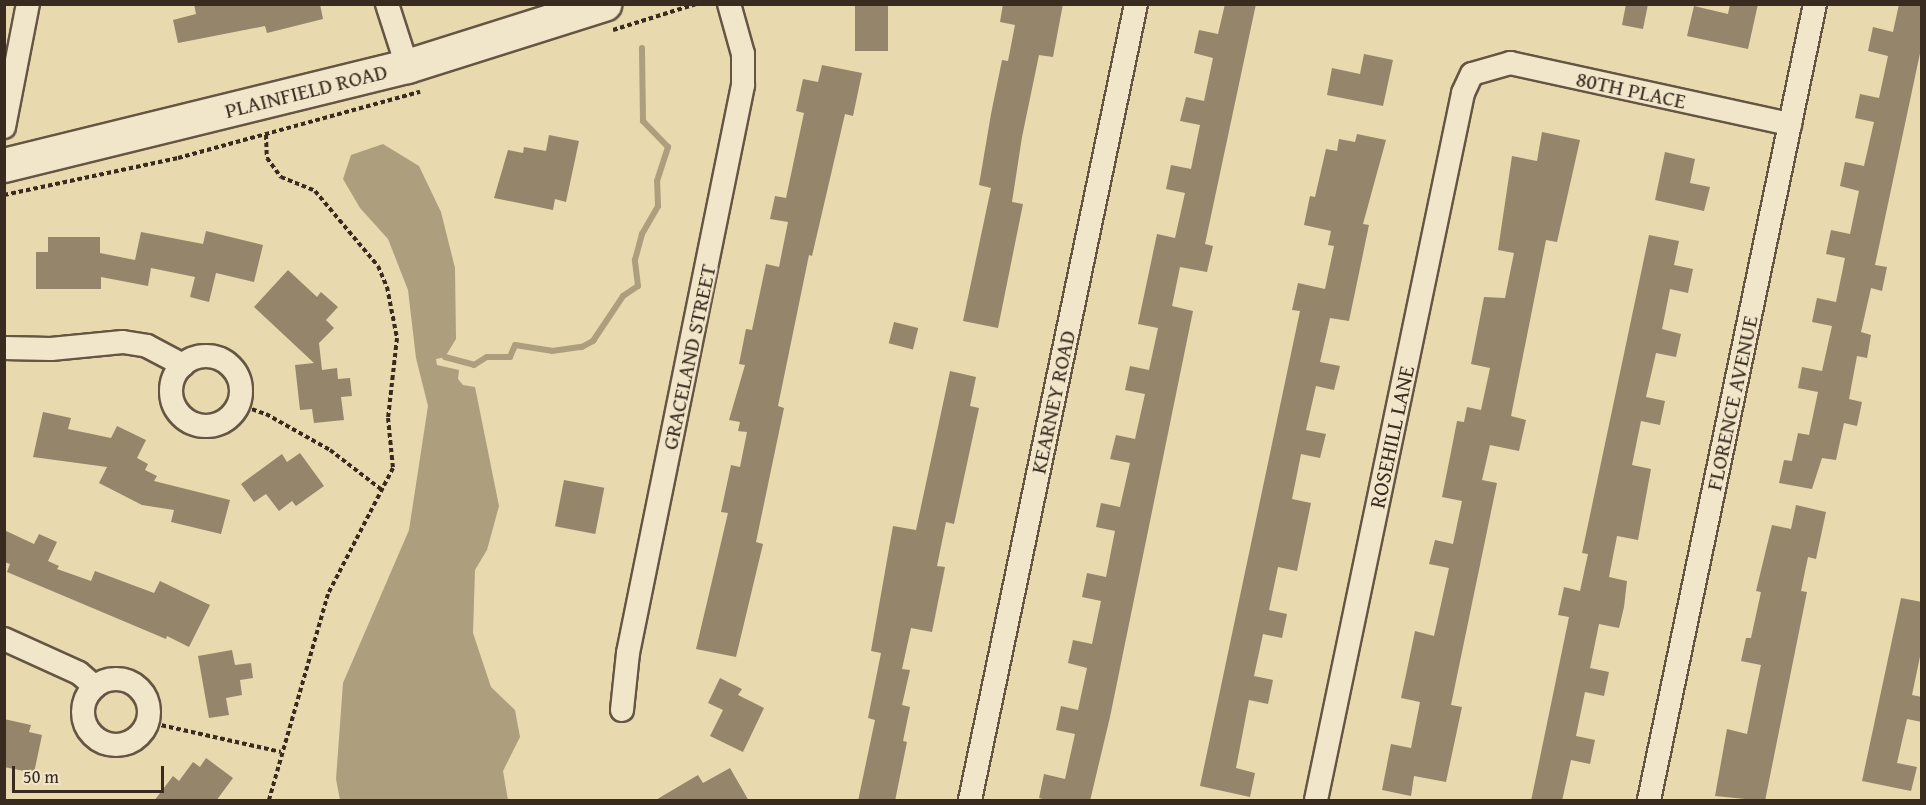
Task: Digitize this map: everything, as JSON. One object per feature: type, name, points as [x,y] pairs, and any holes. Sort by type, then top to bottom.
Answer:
[{"type":"main road","name":"PLAINFIELD ROAD","points":[[4,165],[407,66],[603,4]]},
{"type":"street","points":[[4,127],[28,4]]},
{"type":"street","points":[[387,4],[407,66]]},
{"type":"street","name":"GRACELAND STREET","points":[[622,710],[628,653],[743,85],[743,54],[729,4]]},
{"type":"street","name":"KEARNEY ROAD","points":[[970,801],[1136,4]]},
{"type":"street","name":"FLORENCE AVENUE","points":[[1649,801],[1815,4]]},
{"type":"street","name":"80TH PLACE","points":[[1472,74],[1510,63],[1790,124]]},
{"type":"street","name":"ROSEHILL LANE","points":[[1316,801],[1463,93],[1472,74]]},
{"type":"street","points":[[4,348],[51,349],[123,342],[147,346],[183,365]]},
{"type":"street","points":[[203,356],[225,362],[239,380],[238,404],[222,421],[211,425],[189,421],[180,414],[171,394],[176,373],[183,365],[203,356]]},
{"type":"street","points":[[4,639],[79,673],[94,687]]},
{"type":"street","points":[[114,679],[135,685],[148,703],[147,722],[131,742],[120,745],[99,741],[91,734],[83,715],[84,704],[94,687],[114,679]]},
{"type":"path","points":[[266,135],[267,158],[281,177],[315,191],[378,266],[387,287],[397,338],[388,418],[393,468],[328,594],[281,752],[269,801]]},
{"type":"path","points":[[238,404],[266,414],[322,445],[382,490]]},
{"type":"path","points":[[147,722],[281,752]]},
{"type":"shaded area","points":[[383,144],[419,166],[441,212],[455,268],[456,339],[445,357],[436,359],[437,365],[459,370],[458,379],[463,385],[475,387],[499,506],[487,550],[475,570],[473,633],[491,687],[515,710],[520,737],[503,771],[508,800],[340,800],[336,779],[343,683],[409,530],[428,406],[416,358],[408,290],[388,239],[360,208],[343,179],[351,155]]},
{"type":"building","points":[[194,4],[320,4],[323,19],[267,33],[265,26],[178,43],[173,20],[196,14]]},
{"type":"building","points":[[855,4],[888,4],[888,51],[855,51]]},
{"type":"building","points":[[1003,4],[1063,4],[1053,57],[1039,55],[1022,137],[1012,202],[1023,204],[998,328],[963,321],[991,188],[979,185],[991,114],[1002,60],[1008,61],[1015,25],[1000,22]]},
{"type":"building","points":[[1225,4],[1256,4],[1205,244],[1213,246],[1207,272],[1180,267],[1172,306],[1193,311],[1110,717],[1090,801],[1050,801],[1039,798],[1044,774],[1065,779],[1075,734],[1056,730],[1061,706],[1078,710],[1087,668],[1068,663],[1073,640],[1092,644],[1101,601],[1082,597],[1087,573],[1106,577],[1115,531],[1096,527],[1101,503],[1120,507],[1130,463],[1110,459],[1116,435],[1135,439],[1145,394],[1125,390],[1130,366],[1149,370],[1158,328],[1138,324],[1157,234],[1175,238],[1185,193],[1166,189],[1171,165],[1191,169],[1200,125],[1180,121],[1186,97],[1204,101],[1213,58],[1194,53],[1199,30],[1218,34]]},
{"type":"building","points":[[1626,4],[1648,4],[1643,29],[1622,25]]},
{"type":"building","points":[[1730,4],[1758,4],[1748,49],[1687,36],[1694,6],[1728,14]]},
{"type":"building","points":[[1899,4],[1922,4],[1922,44],[1875,265],[1887,267],[1882,291],[1871,288],[1861,332],[1871,335],[1867,358],[1857,356],[1849,399],[1862,402],[1857,426],[1844,423],[1836,460],[1822,458],[1812,489],[1779,483],[1784,460],[1792,461],[1798,433],[1809,435],[1818,392],[1798,388],[1802,367],[1822,371],[1832,326],[1812,322],[1817,298],[1836,302],[1845,258],[1826,254],[1831,230],[1850,234],[1859,191],[1840,186],[1845,162],[1864,166],[1874,122],[1855,118],[1860,94],[1879,98],[1888,56],[1868,51],[1873,27],[1893,32]]},
{"type":"building","points":[[1364,54],[1393,60],[1383,106],[1327,95],[1332,68],[1360,74]]},
{"type":"building","points":[[822,65],[862,73],[853,116],[845,114],[812,256],[809,255],[778,406],[784,408],[756,542],[763,544],[736,657],[696,649],[728,513],[721,512],[731,465],[740,467],[747,432],[738,431],[740,422],[729,420],[745,365],[739,364],[746,329],[752,330],[766,264],[779,267],[788,222],[770,219],[775,196],[786,198],[804,113],[796,111],[803,79],[818,82]]},
{"type":"building","points":[[1542,132],[1580,140],[1557,242],[1546,240],[1511,416],[1526,420],[1519,451],[1490,445],[1482,480],[1497,483],[1451,705],[1462,707],[1446,782],[1414,776],[1411,796],[1382,790],[1391,744],[1411,748],[1420,702],[1401,698],[1415,631],[1434,636],[1449,568],[1429,564],[1435,540],[1453,544],[1462,501],[1442,497],[1457,421],[1464,422],[1467,407],[1481,410],[1490,368],[1471,364],[1484,297],[1505,298],[1514,253],[1498,250],[1512,156],[1537,161]]},
{"type":"building","points":[[1357,134],[1386,140],[1363,224],[1369,225],[1349,321],[1330,318],[1320,362],[1340,366],[1334,390],[1316,386],[1306,430],[1326,434],[1320,458],[1301,454],[1292,499],[1311,503],[1297,571],[1278,567],[1269,610],[1287,614],[1282,638],[1263,634],[1254,676],[1273,680],[1268,704],[1249,700],[1236,768],[1255,773],[1250,797],[1200,786],[1300,311],[1292,310],[1298,283],[1325,289],[1334,246],[1328,245],[1331,231],[1304,225],[1310,196],[1315,197],[1326,149],[1337,151],[1339,139],[1355,142]]},
{"type":"building","points":[[549,135],[579,141],[566,202],[555,199],[553,210],[494,198],[508,150],[523,153],[524,147],[546,151]]},
{"type":"building","points":[[1665,152],[1695,159],[1690,183],[1710,187],[1704,211],[1655,200]]},
{"type":"building","points":[[206,231],[263,245],[254,282],[216,273],[209,302],[190,297],[195,277],[151,268],[148,286],[101,277],[101,289],[36,289],[36,252],[48,252],[48,237],[100,237],[100,253],[135,260],[141,232],[203,244]]},
{"type":"building","points":[[1649,235],[1679,241],[1674,265],[1693,269],[1688,293],[1670,289],[1662,329],[1681,334],[1676,357],[1656,353],[1646,397],[1665,401],[1660,425],[1641,421],[1632,465],[1651,469],[1638,540],[1617,536],[1609,577],[1627,581],[1624,607],[1619,628],[1599,624],[1590,668],[1609,672],[1604,696],[1585,692],[1576,736],[1595,740],[1590,764],[1571,760],[1562,801],[1531,801],[1569,617],[1558,615],[1564,587],[1580,591],[1588,554],[1582,553]]},
{"type":"building","points":[[288,270],[317,297],[321,292],[338,307],[326,320],[334,328],[319,343],[322,370],[337,368],[338,379],[350,378],[352,396],[341,397],[344,420],[314,423],[312,409],[300,410],[295,365],[314,363],[254,307]]},
{"type":"building","points":[[894,322],[918,328],[913,349],[889,343]]},
{"type":"building","points":[[950,371],[976,377],[970,406],[979,408],[954,524],[946,522],[937,566],[945,567],[932,632],[911,628],[902,669],[910,670],[902,705],[910,707],[903,741],[907,742],[895,801],[858,801],[875,720],[868,718],[881,653],[871,651],[893,526],[916,530]]},
{"type":"building","points":[[43,412],[71,418],[68,429],[111,438],[117,426],[146,440],[137,458],[148,464],[145,470],[157,476],[154,481],[230,500],[221,534],[171,522],[174,510],[142,505],[99,483],[107,467],[33,457]]},
{"type":"building","points":[[300,453],[324,486],[296,506],[292,501],[279,511],[266,494],[254,502],[241,484],[282,454],[287,462]]},
{"type":"building","points":[[564,480],[604,488],[595,534],[555,526]]},
{"type":"building","points":[[1796,505],[1826,512],[1816,559],[1808,557],[1801,591],[1807,592],[1765,801],[1715,796],[1727,729],[1747,734],[1761,665],[1741,661],[1746,638],[1751,638],[1761,592],[1756,591],[1772,525],[1791,529]]},
{"type":"building","points":[[4,530],[34,544],[39,534],[57,542],[48,561],[59,566],[57,569],[91,581],[95,571],[154,593],[160,581],[210,605],[189,647],[167,636],[166,639],[7,572],[10,564],[4,562]]},
{"type":"building","points":[[1901,598],[1922,602],[1922,647],[1912,695],[1922,697],[1922,722],[1907,719],[1897,763],[1917,767],[1911,791],[1862,781]]},
{"type":"building","points":[[232,650],[235,665],[251,663],[253,678],[240,680],[242,695],[226,698],[229,715],[209,718],[198,656]]},
{"type":"building","points":[[720,678],[742,689],[738,695],[764,708],[743,752],[710,736],[723,710],[708,703]]},
{"type":"building","points":[[4,719],[31,725],[29,732],[42,735],[34,773],[4,767]]},
{"type":"building","points":[[206,758],[233,778],[216,801],[154,801],[173,776],[179,781],[193,762],[200,767]]},
{"type":"building","points":[[730,768],[749,801],[654,801],[698,775],[703,783]]},
{"type":"waterway","points":[[445,357],[474,365],[487,357],[510,357],[515,345],[552,351],[582,347],[593,341],[623,296],[638,286],[635,260],[642,234],[658,206],[657,181],[668,147],[643,121],[642,48]]}]
